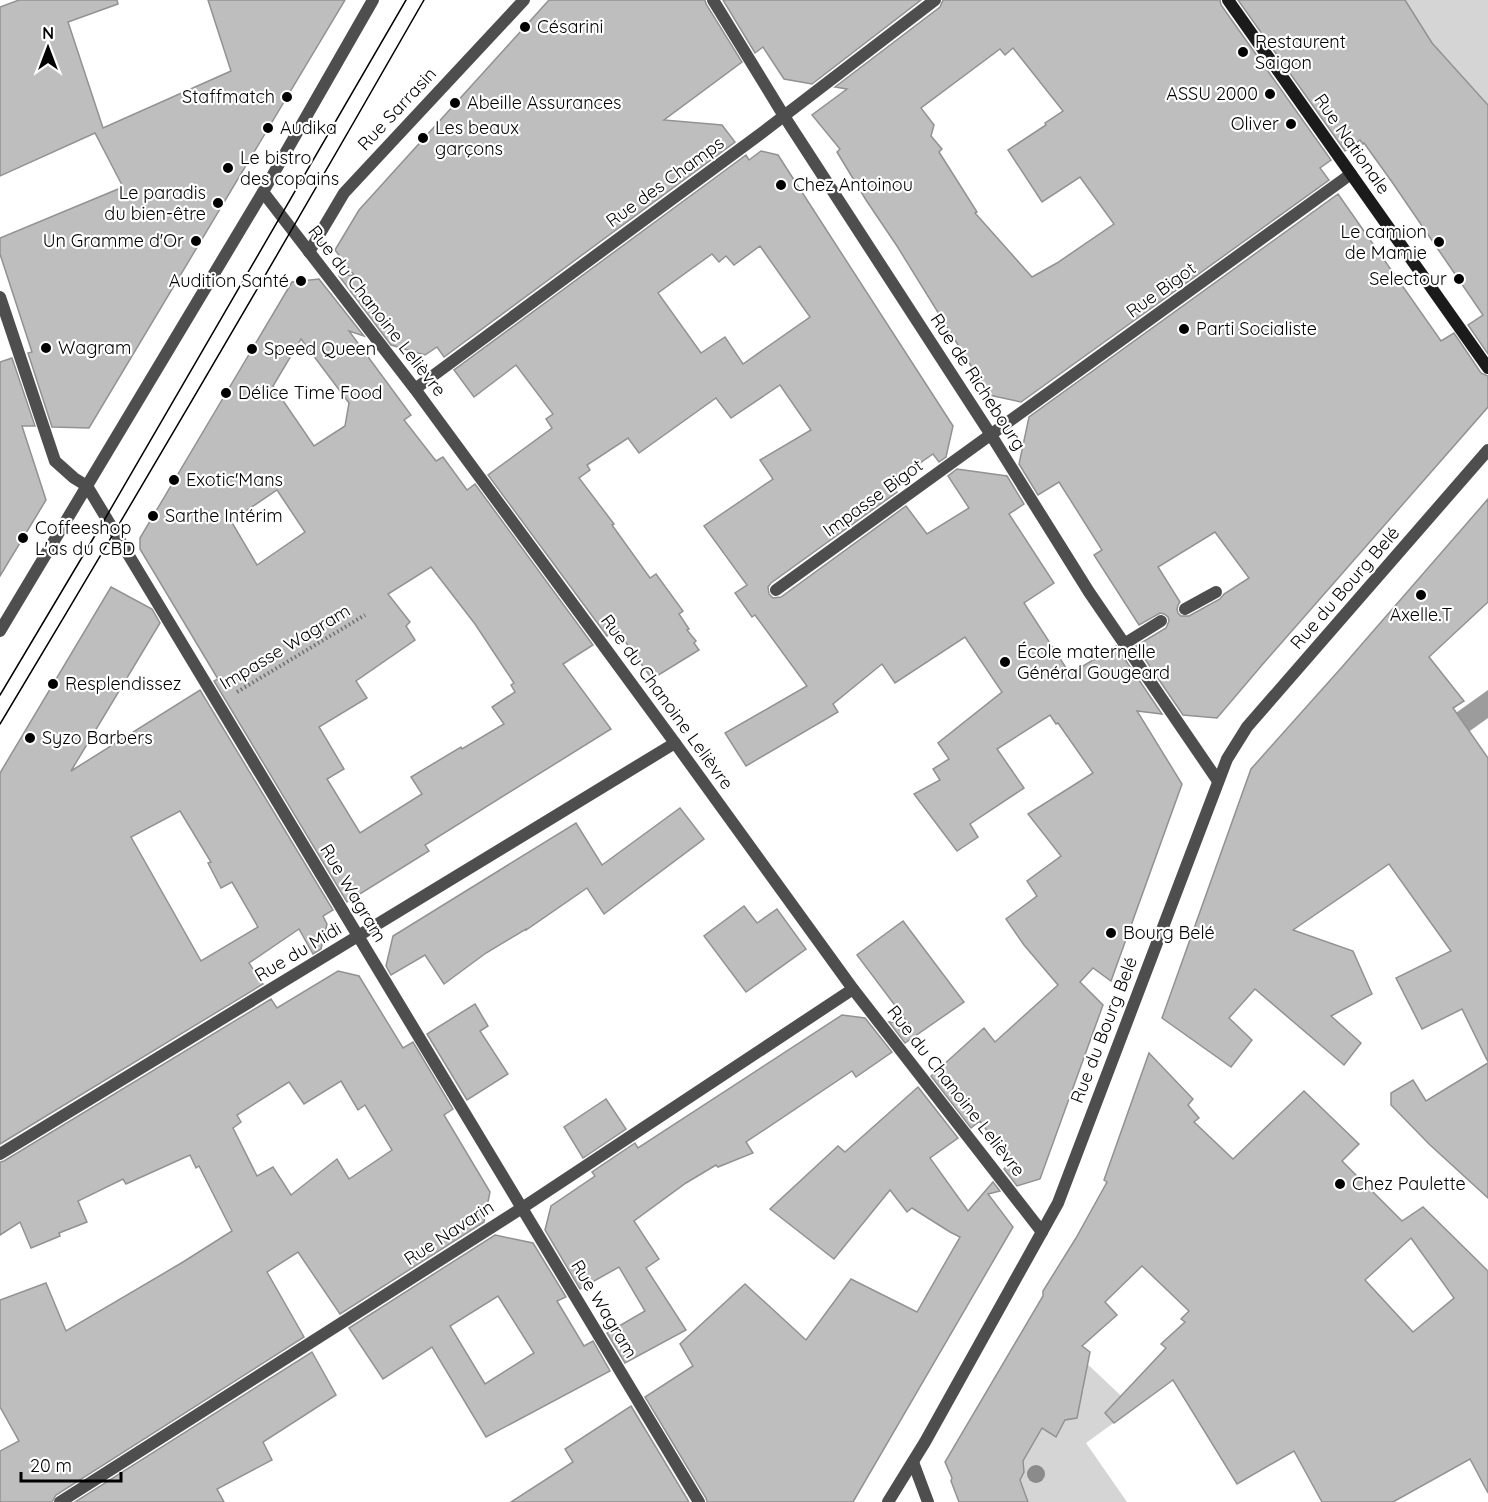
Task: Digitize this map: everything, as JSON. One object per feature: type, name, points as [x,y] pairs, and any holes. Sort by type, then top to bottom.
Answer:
[{"type":"main road","name":"Rue Nationale","points":[[1228,0],[1488,368]]},
{"type":"street","points":[[0,631],[263,192],[373,0]]},
{"type":"street","name":"Rue Sarrasin","points":[[309,252],[344,193],[524,0]]},
{"type":"street","name":"Rue de Richebourg","points":[[713,0],[784,116],[991,435],[1089,592],[1218,781]]},
{"type":"street","name":"Rue des Champs","points":[[415,389],[784,116],[935,0]]},
{"type":"street","name":"Rue Bigot","points":[[991,435],[1351,174]]},
{"type":"street","name":"Rue du Chanoine Lelièvre","points":[[263,192],[415,389],[853,989],[1042,1232]]},
{"type":"street","name":"Rue Wagram","points":[[0,297],[55,461],[87,486],[699,1502]]},
{"type":"street","name":"Impasse Bigot","points":[[776,590],[991,435]]},
{"type":"street","name":"Rue du Bourg Belé","points":[[888,1502],[913,1462],[1058,1203],[1227,759],[1248,727],[1488,450]]},
{"type":"street","points":[[1185,609],[1216,592]]},
{"type":"street","points":[[1124,644],[1161,621]]},
{"type":"street","name":"Rue du Midi","points":[[1,1150],[675,743]]},
{"type":"street","name":"Rue Navarin","points":[[60,1502],[522,1208],[853,989]]},
{"type":"street","points":[[913,1462],[927,1502]]},
{"type":"path","name":"Impasse Wagram","points":[[218,703],[365,615]]},
{"type":"shaded area","points":[[1405,0],[1488,0],[1488,105],[1432,43]]},
{"type":"shaded area","points":[[1488,690],[1488,718],[1453,743],[1439,725]]},
{"type":"shaded area","points":[[1081,1358],[1134,1408],[1086,1443],[1127,1502],[1028,1502],[1013,1479],[1020,1463],[1042,1428],[1056,1436],[1066,1418],[1073,1419],[1078,1414],[1078,1407],[1075,1404],[1084,1389],[1073,1378]]},
{"type":"building","points":[[19,0],[117,0],[118,4],[68,22],[103,128],[231,71],[208,0],[345,0],[89,428],[52,427],[28,353],[32,352],[0,254],[0,238],[123,187],[95,133],[0,176],[0,7]]},
{"type":"building","points":[[549,0],[705,0],[742,62],[664,120],[722,125],[735,142],[444,357],[437,347],[425,355],[391,345],[339,276],[354,275],[335,250],[359,210]]},
{"type":"building","points":[[723,0],[921,0],[812,84],[784,79],[763,47],[755,53]]},
{"type":"building","points":[[943,0],[1220,0],[1221,5],[1331,160],[1320,168],[1329,180],[1021,402],[989,395],[866,200],[837,152],[840,149],[812,115],[847,89],[835,87],[940,7]],"holes":[[[1013,48],[1063,111],[1008,150],[1042,202],[1080,177],[1114,224],[1057,263],[1032,277],[975,213],[977,212],[939,152],[942,149],[931,136],[934,125],[921,108],[1000,49],[1005,55]]]},
{"type":"building","points":[[1238,0],[1405,0],[1432,43],[1488,105],[1488,354],[1468,325],[1483,315],[1392,182],[1360,140],[1345,151]]},
{"type":"building","points":[[761,151],[778,155],[953,426],[946,457],[939,462],[933,454],[890,484],[897,492],[771,583],[768,587],[769,594],[773,598],[781,597],[906,506],[927,534],[969,508],[948,476],[957,469],[1007,476],[1024,504],[1009,514],[1054,583],[1024,603],[1070,674],[1116,646],[1162,714],[1137,711],[1182,784],[1111,981],[1093,968],[1080,982],[1103,1005],[1040,1179],[1017,1186],[1004,1169],[1010,1162],[980,1121],[971,1128],[931,1076],[984,1028],[995,1042],[1058,985],[1024,945],[1006,919],[1037,896],[1027,881],[1061,856],[1028,814],[1093,773],[1050,715],[997,749],[1024,788],[970,824],[978,837],[957,851],[914,794],[940,780],[933,769],[949,759],[938,743],[1002,692],[965,637],[895,683],[882,664],[833,704],[838,712],[746,766],[725,733],[807,686],[755,615],[752,617],[735,593],[747,585],[704,526],[773,479],[760,460],[811,430],[780,385],[731,418],[716,398],[639,453],[628,438],[587,465],[590,470],[579,478],[614,524],[612,525],[650,578],[656,574],[683,611],[679,614],[696,641],[694,643],[699,650],[652,679],[617,630],[607,636],[488,475],[552,428],[546,419],[553,414],[516,365],[474,397],[454,370],[746,155],[749,160]],"holes":[[[760,246],[810,317],[743,364],[725,337],[701,353],[658,293],[712,254],[719,262],[726,256],[734,265]]]},
{"type":"building","points":[[1338,194],[1441,341],[1454,333],[1481,373],[1488,376],[1488,407],[1217,718],[1183,715],[1136,646],[1166,628],[1168,617],[1160,613],[1139,625],[1094,555],[1102,550],[1059,482],[1038,495],[1019,464],[1029,417]],"holes":[[[1215,532],[1249,578],[1220,599],[1189,616],[1181,616],[1177,609],[1180,602],[1158,567]]]},
{"type":"building","points":[[319,279],[364,336],[349,331],[411,415],[404,420],[436,461],[443,457],[467,490],[475,484],[593,645],[563,664],[611,729],[425,845],[429,851],[347,902],[214,681],[218,679],[140,549],[140,538],[292,282]],"holes":[[[301,339],[349,403],[345,426],[314,446],[273,386]],[[277,490],[305,532],[257,565],[231,521]],[[431,567],[475,624],[514,683],[511,685],[515,692],[492,707],[504,724],[411,777],[422,794],[360,833],[327,779],[344,769],[319,727],[367,698],[356,681],[415,640],[406,626],[410,622],[388,594]]]},
{"type":"building","points":[[12,358],[35,426],[22,426],[46,500],[0,576],[0,362]]},
{"type":"building","points":[[1488,499],[1488,602],[1429,657],[1464,701],[1453,708],[1488,758],[1488,1062],[1462,1009],[1422,1029],[1396,978],[1451,951],[1389,864],[1293,930],[1353,951],[1372,994],[1331,1016],[1361,1043],[1344,1065],[1255,989],[1229,1018],[1252,1040],[1231,1067],[1162,1018],[1251,769]]},
{"type":"building","points":[[111,587],[152,609],[160,623],[71,771],[200,690],[333,910],[323,916],[327,924],[321,949],[313,954],[299,929],[249,963],[263,984],[0,1144],[0,773]],"holes":[[[180,811],[211,862],[208,863],[221,888],[232,882],[258,927],[201,961],[131,837]]]},
{"type":"building","points":[[680,808],[704,839],[604,914],[587,888],[526,930],[486,953],[444,984],[425,955],[391,975],[386,966],[393,936],[576,823],[602,865]]},
{"type":"building","points":[[744,906],[757,923],[777,909],[806,949],[746,992],[704,936]]},
{"type":"building","points":[[903,921],[964,1002],[905,1043],[889,1022],[909,1024],[857,955]]},
{"type":"building","points":[[338,971],[359,976],[403,1048],[413,1042],[453,1109],[444,1115],[490,1192],[484,1222],[340,1314],[298,1252],[267,1272],[304,1337],[56,1495],[52,1502],[0,1502],[0,1451],[19,1441],[0,1407],[0,1300],[46,1283],[66,1331],[232,1231],[199,1166],[196,1168],[190,1155],[126,1184],[123,1179],[78,1201],[87,1222],[59,1233],[60,1236],[31,1248],[20,1222],[0,1235],[0,1162],[271,999],[277,1008]],"holes":[[[341,1081],[358,1110],[365,1105],[392,1150],[349,1179],[337,1159],[291,1195],[273,1167],[257,1176],[233,1128],[241,1122],[237,1115],[289,1082],[304,1104]]]},
{"type":"building","points":[[475,1004],[488,1026],[480,1031],[508,1074],[467,1100],[427,1034]]},
{"type":"building","points":[[842,1015],[865,1018],[892,1052],[856,1077],[852,1071],[746,1142],[753,1153],[718,1167],[716,1165],[686,1183],[634,1221],[659,1259],[646,1268],[686,1330],[625,1363],[607,1333],[645,1311],[619,1267],[580,1289],[545,1230],[551,1206],[595,1176],[592,1172],[635,1143],[638,1148]]},
{"type":"building","points":[[1149,1053],[1193,1099],[1188,1105],[1199,1118],[1194,1122],[1233,1159],[1304,1091],[1359,1144],[1342,1161],[1402,1221],[1423,1207],[1488,1271],[1488,1493],[1470,1459],[1393,1502],[1322,1502],[1294,1451],[1237,1484],[1173,1380],[1114,1423],[1105,1413],[1166,1348],[1161,1344],[1185,1322],[1181,1319],[1189,1311],[1142,1266],[1105,1302],[1117,1315],[1082,1346],[1090,1352],[1077,1418],[1065,1420],[1056,1437],[1042,1428],[1023,1461],[1024,1472],[1020,1480],[1028,1502],[959,1502],[945,1462],[1076,1238],[1107,1182],[1104,1180]],"holes":[[[1411,1238],[1454,1298],[1413,1332],[1365,1280]]]},
{"type":"building","points":[[1488,1063],[1488,1198],[1429,1144],[1391,1105],[1391,1093],[1413,1080],[1426,1101]]},
{"type":"building","points":[[918,1087],[958,1138],[930,1158],[968,1211],[993,1182],[1000,1191],[988,1194],[1013,1227],[853,1502],[707,1502],[645,1397],[693,1366],[680,1344],[745,1284],[806,1340],[851,1279],[917,1312],[960,1237],[912,1208],[907,1212],[890,1190],[834,1259],[770,1209],[838,1146],[845,1152]]},
{"type":"building","points":[[606,1099],[626,1129],[583,1158],[564,1127]]},
{"type":"building","points":[[495,1235],[533,1243],[566,1297],[557,1301],[584,1346],[593,1341],[610,1371],[486,1437],[432,1347],[383,1379],[349,1328]],"holes":[[[498,1296],[534,1353],[485,1384],[450,1326]]]},
{"type":"building","points":[[312,1352],[336,1395],[263,1442],[272,1460],[217,1489],[224,1502],[75,1502]]},
{"type":"building","points":[[631,1406],[689,1502],[511,1502],[573,1462],[565,1449]]},
{"type":"tram line","points":[[0,695],[406,0]]},
{"type":"tram line","points":[[0,724],[214,363],[424,0]]},
{"type":"place","name":"Césarini","points":[[525,27]]},
{"type":"place","name":"Restaurent Saigon","points":[[1243,52]]},
{"type":"place","name":"ASSU 2000","points":[[1270,94]]},
{"type":"place","name":"Staffmatch","points":[[287,97]]},
{"type":"place","name":"Abeille Assurances","points":[[455,103]]},
{"type":"place","name":"Oliver","points":[[1291,124]]},
{"type":"place","name":"Audika","points":[[268,128]]},
{"type":"place","name":"Les beaux garçons","points":[[423,138]]},
{"type":"place","name":"Le bistro des copains","points":[[228,168]]},
{"type":"place","name":"Chez Antoinou","points":[[781,185]]},
{"type":"place","name":"Le paradis du bien-être","points":[[218,203]]},
{"type":"place","name":"Un Gramme d'Or","points":[[196,241]]},
{"type":"place","name":"Le camion de Mamie","points":[[1439,242]]},
{"type":"place","name":"Selectour","points":[[1459,279]]},
{"type":"place","name":"Audition Santé","points":[[301,281]]},
{"type":"place","name":"Parti Socialiste","points":[[1184,329]]},
{"type":"place","name":"Wagram","points":[[46,348]]},
{"type":"place","name":"Speed Queen","points":[[252,349]]},
{"type":"place","name":"Délice Time Food","points":[[226,393]]},
{"type":"place","name":"Exotic'Mans","points":[[174,480]]},
{"type":"place","name":"Sarthe Intérim","points":[[153,516]]},
{"type":"place","name":"Coffeeshop L'as du CBD","points":[[23,538]]},
{"type":"place","name":"Axelle.T","points":[[1421,595]]},
{"type":"place","name":"École maternelle Général Gougeard","points":[[1005,662]]},
{"type":"place","name":"Resplendissez","points":[[53,684]]},
{"type":"place","name":"Syzo Barbers","points":[[30,738]]},
{"type":"place","name":"Bourg Belé","points":[[1111,933]]},
{"type":"place","name":"Chez Paulette","points":[[1340,1184]]}]
